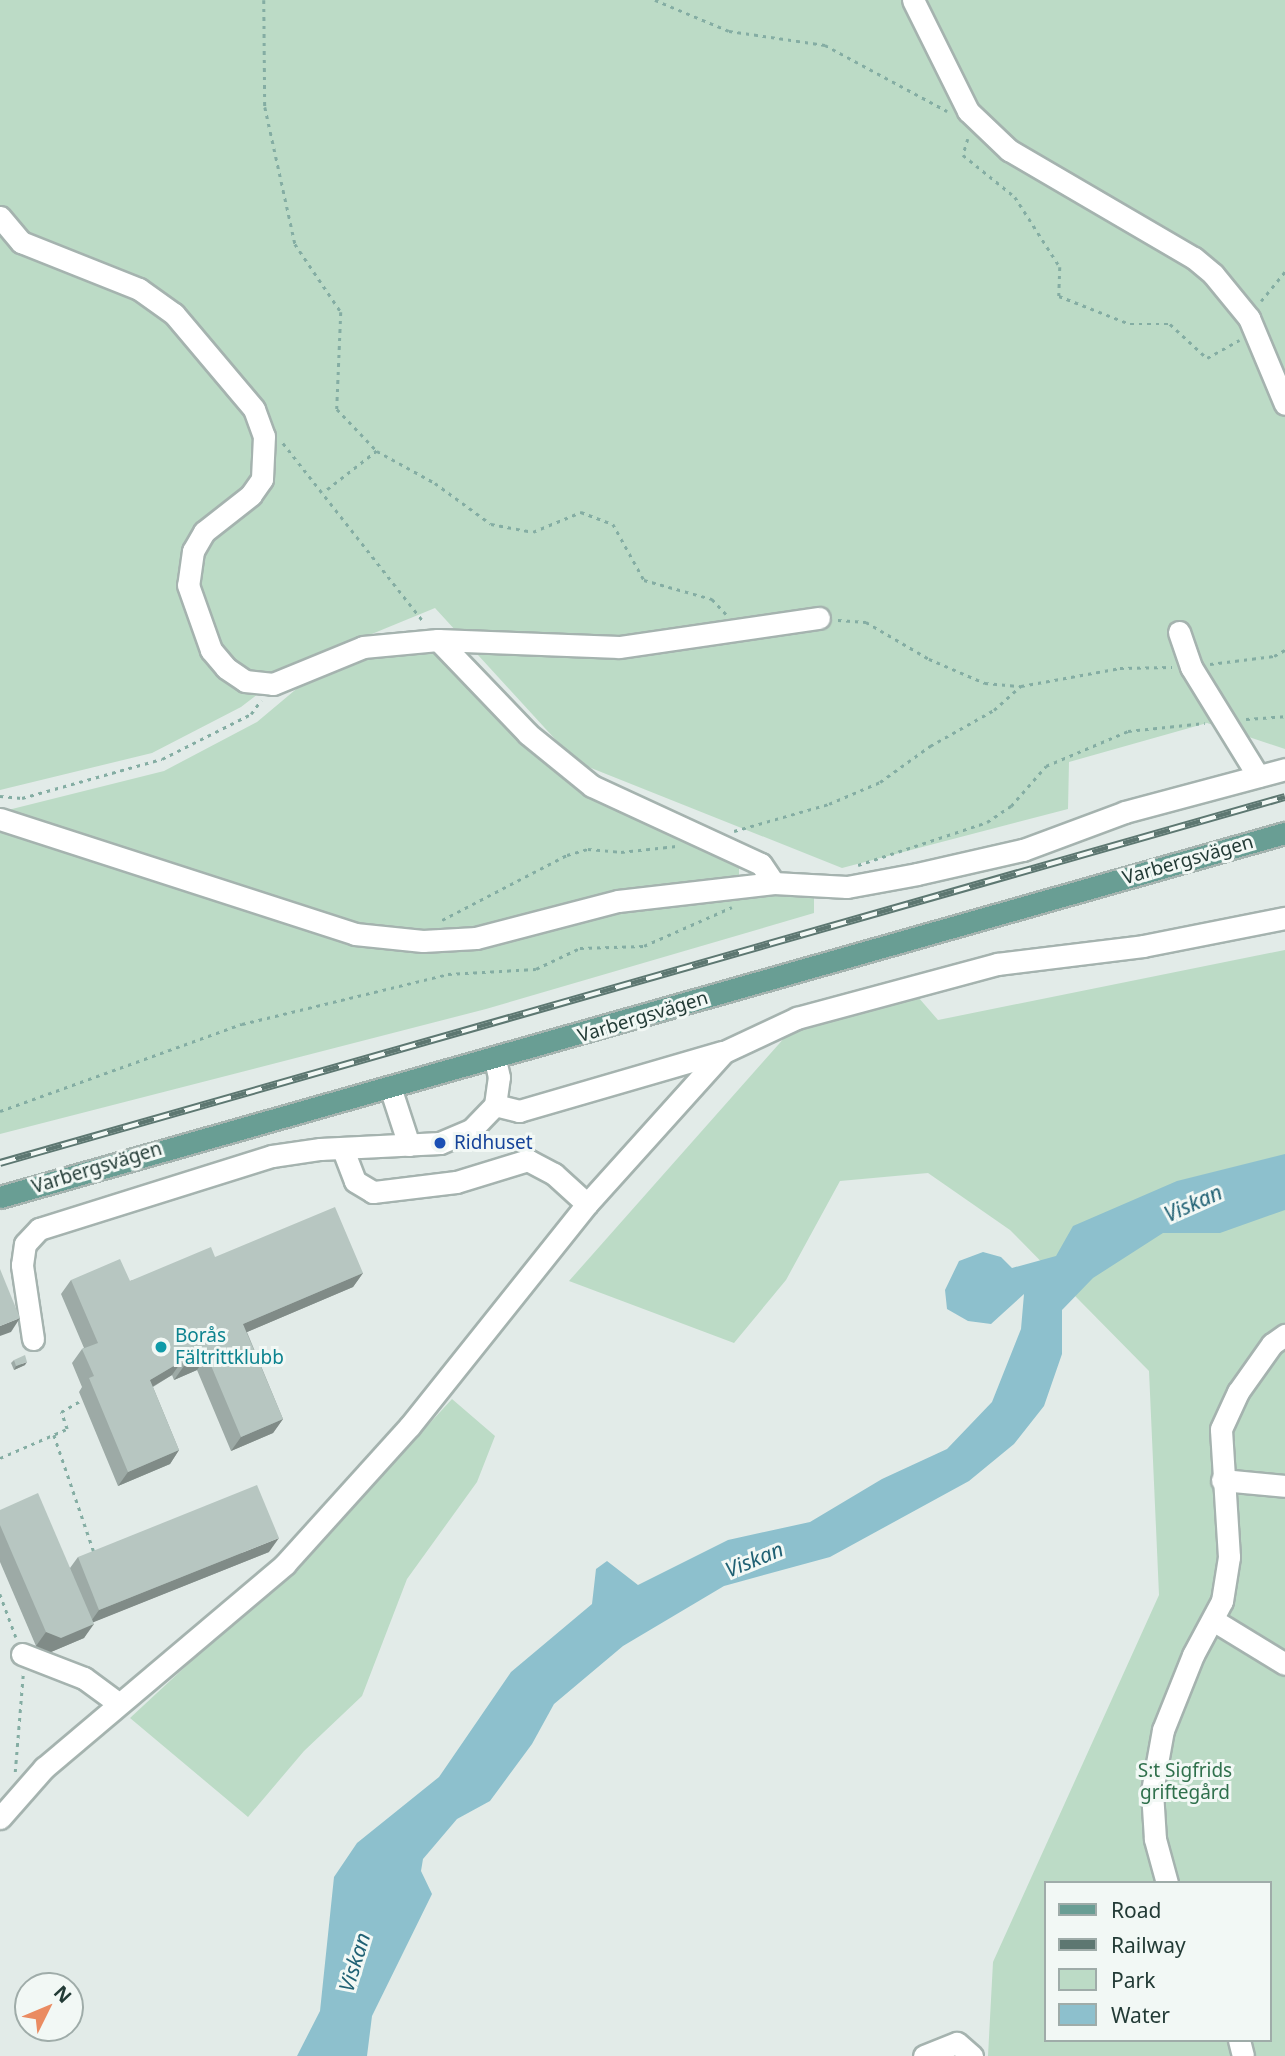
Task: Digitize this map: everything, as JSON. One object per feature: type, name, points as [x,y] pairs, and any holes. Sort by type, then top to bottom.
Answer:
[{"type":"main road","name":"Varbergsvägen","points":[[0,1197],[495,1060],[1285,833]]},
{"type":"street","points":[[913,0],[966,112],[1009,150],[1194,258],[1249,318],[1285,404]]},
{"type":"street","points":[[0,217],[21,242],[139,289],[174,314],[254,409],[264,436],[262,479],[251,495],[204,532],[193,551],[188,585],[211,650],[226,668],[245,681],[273,684],[363,647],[439,640],[619,647],[819,618]]},
{"type":"street","points":[[1179,632],[1191,667],[1258,776]]},
{"type":"street","points":[[439,640],[528,734],[592,786],[710,838],[761,864],[765,885]]},
{"type":"street","points":[[0,819],[342,930],[423,941],[476,938],[618,901],[765,885],[848,887],[996,856],[1125,812],[1285,769]]},
{"type":"street","points":[[495,1105],[519,1111],[724,1052],[797,1018],[997,964],[1143,946],[1285,918]]},
{"type":"street","points":[[0,1818],[23,1789],[118,1703],[285,1564],[410,1427],[587,1204],[724,1052]]},
{"type":"street","points":[[33,1339],[22,1265],[25,1244],[39,1229],[272,1156],[440,1143],[471,1129],[495,1105],[499,1077],[495,1060]]},
{"type":"street","points":[[390,1087],[409,1146]]},
{"type":"street","points":[[343,1149],[355,1181],[373,1192],[456,1182],[528,1160],[554,1174],[587,1204]]},
{"type":"street","points":[[1166,1881],[1155,1839],[1152,1791],[1163,1730],[1193,1655],[1222,1601],[1229,1557],[1222,1480],[1221,1430],[1229,1408],[1256,1365],[1285,1335]]},
{"type":"street","points":[[1222,1480],[1285,1486]]},
{"type":"street","points":[[1213,1620],[1285,1664]]},
{"type":"street","points":[[22,1654],[85,1678],[118,1703]]},
{"type":"street","points":[[924,2056],[957,2043],[972,2056]]},
{"type":"path","points":[[264,0],[265,107],[295,244],[341,312],[337,409],[377,451],[435,483],[491,524],[533,532],[581,512],[613,524],[644,580],[712,599],[741,630]]},
{"type":"path","points":[[655,0],[729,31],[825,45],[850,56],[874,75],[954,114],[966,112],[970,134],[963,155],[1015,197],[1060,267],[1059,296],[1130,324],[1170,324],[1207,358],[1240,340],[1249,318],[1285,271]]},
{"type":"path","points":[[279,439],[439,640]]},
{"type":"path","points":[[323,493],[377,451]]},
{"type":"path","points":[[819,618],[866,622],[929,659],[985,683],[1021,686],[1120,668],[1191,667],[1274,656],[1285,650]]},
{"type":"path","points":[[0,796],[22,798],[162,759],[251,714],[273,684]]},
{"type":"path","points":[[423,941],[442,920],[567,855],[588,849],[663,848],[710,838],[828,804],[880,782],[930,746],[994,710],[1021,686]]},
{"type":"path","points":[[850,868],[887,851],[987,822],[1012,806],[1046,766],[1128,730],[1285,716]]},
{"type":"path","points":[[0,1111],[242,1024],[448,974],[536,969],[580,948],[645,946],[728,911],[765,885]]},
{"type":"path","points":[[0,1458],[67,1429],[61,1412],[80,1401]]},
{"type":"path","points":[[54,1435],[96,1558]]},
{"type":"path","points":[[0,1594],[22,1654],[23,1710],[14,1766],[23,1789]]},
{"type":"green space","points":[[0,0],[1285,0],[1285,749],[1207,723],[1069,762],[1068,809],[842,868],[576,762],[435,608],[294,666],[241,707],[152,753],[0,790]]},
{"type":"green space","points":[[367,653],[440,653],[523,742],[739,860],[739,895],[814,891],[814,913],[486,1009],[0,1134],[0,812],[164,771],[257,722],[313,675]]},
{"type":"green space","name":"S:t Sigfrids griftegård","points":[[1285,950],[1285,2056],[988,2056],[993,1962],[1159,1595],[1149,1371],[1010,1230],[928,1173],[840,1181],[786,1280],[734,1343],[569,1281],[794,1027],[918,997],[938,1020]]},
{"type":"green space","points":[[452,1399],[495,1436],[477,1482],[407,1579],[362,1696],[304,1751],[248,1817],[130,1718],[327,1535]]},
{"type":"water","name":"Viskan","points":[[1285,1154],[1285,1210],[1220,1233],[1163,1233],[1093,1278],[1062,1310],[1062,1354],[1044,1406],[1014,1444],[969,1481],[830,1557],[724,1586],[623,1646],[554,1704],[532,1744],[490,1801],[457,1819],[423,1859],[421,1871],[432,1894],[372,2016],[367,2056],[297,2056],[320,2011],[334,1877],[357,1843],[439,1777],[511,1672],[592,1604],[596,1569],[607,1561],[638,1585],[728,1540],[810,1522],[882,1479],[947,1449],[992,1402],[1021,1329],[1024,1294],[991,1324],[968,1321],[947,1309],[945,1290],[959,1261],[983,1252],[1001,1257],[1012,1268],[1056,1256],[1073,1226],[1177,1181]]},
{"type":"building","name":"Borås Fältrittklubb","points":[[335,1207],[363,1273],[243,1324],[283,1419],[241,1437],[207,1356],[184,1366],[182,1361],[150,1380],[179,1450],[128,1472],[89,1378],[94,1376],[82,1349],[98,1343],[71,1280],[120,1259],[130,1281],[211,1247],[215,1257]]},
{"type":"building","points":[[0,1269],[20,1318],[0,1326]]},
{"type":"building","points":[[25,1355],[27,1362],[16,1366],[14,1360]]},
{"type":"building","points":[[257,1485],[279,1538],[99,1610],[78,1557]]},
{"type":"building","points":[[38,1493],[94,1624],[61,1638],[46,1632],[0,1525],[0,1510]]},
{"type":"railway","points":[[0,1163],[1285,797]]},
{"type":"place","name":"Ridhuset","points":[[440,1143]]},
{"type":"place","name":"Borås Fältrittklubb","points":[[161,1347]]}]
